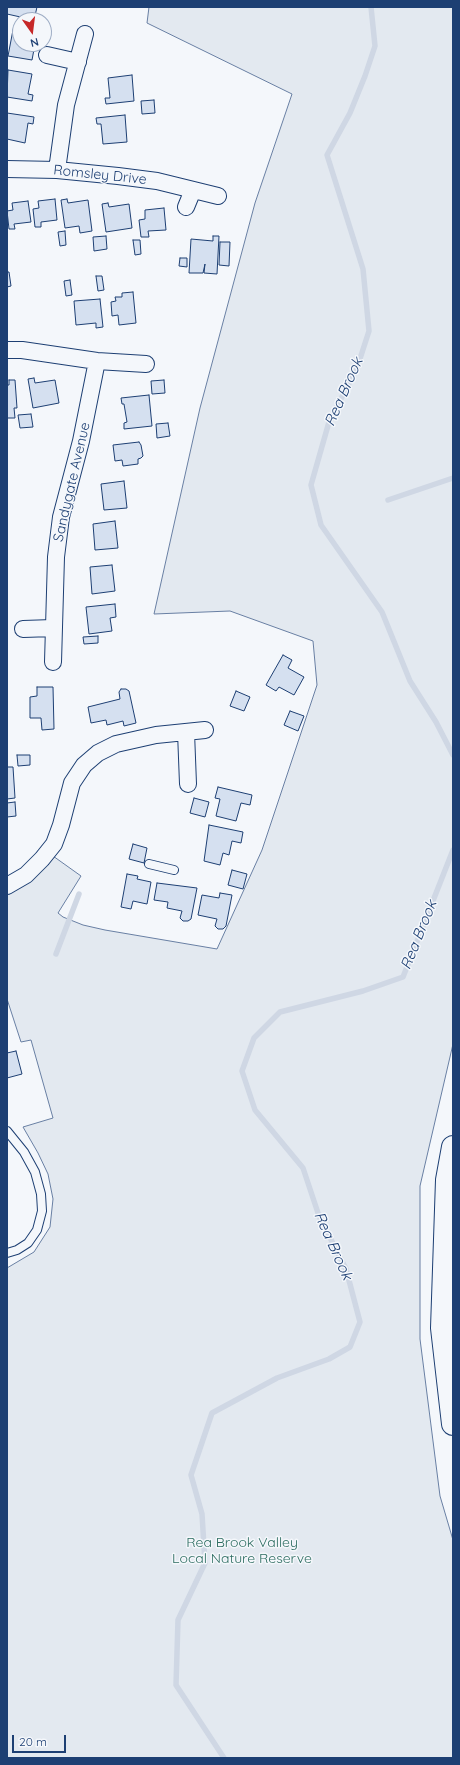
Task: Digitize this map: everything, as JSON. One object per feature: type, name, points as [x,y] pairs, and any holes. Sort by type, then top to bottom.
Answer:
[{"type":"main road","points":[[453,1147],[447,1180],[442,1328],[453,1424]]},
{"type":"street","points":[[57,170],[66,106],[85,34]]},
{"type":"street","points":[[47,55],[78,62]]},
{"type":"street","name":"Romsley Drive","points":[[7,169],[57,170],[157,181],[218,196]]},
{"type":"street","points":[[186,208],[193,190]]},
{"type":"street","points":[[7,350],[22,350],[97,361],[146,364]]},
{"type":"street","name":"Sandygate Avenue","points":[[53,662],[56,557],[61,517],[83,434],[97,361]]},
{"type":"street","points":[[23,629],[53,628]]},
{"type":"street","points":[[7,886],[26,876],[42,860],[54,844],[61,825],[72,783],[84,765],[98,753],[116,744],[156,735],[205,730]]},
{"type":"street","points":[[186,732],[188,784]]},
{"type":"lane","points":[[149,864],[174,870]]},
{"type":"lane","points":[[7,1131],[24,1152],[35,1172],[41,1194],[42,1211],[37,1230],[28,1242],[17,1250],[7,1253]]},
{"type":"green space","name":"Rea Brook Valley Local Nature Reserve","points":[[149,7],[453,7],[453,1044],[420,1186],[420,1339],[440,1496],[453,1540],[453,1758],[7,1758],[7,1268],[34,1252],[50,1227],[53,1199],[48,1174],[23,1127],[53,1118],[31,1040],[21,1042],[7,999],[7,891],[53,856],[81,876],[58,913],[63,917],[83,925],[105,930],[217,949],[262,850],[317,685],[313,641],[230,611],[154,614],[200,408],[255,203],[292,94],[147,23]]},
{"type":"building","points":[[7,7],[37,7],[36,12],[12,12],[12,15],[7,14]]},
{"type":"building","points":[[12,35],[12,52],[34,52],[32,60],[8,56]]},
{"type":"building","points":[[8,70],[32,74],[28,94],[33,95],[32,101],[7,97]]},
{"type":"building","points":[[132,75],[134,101],[106,104],[105,98],[110,98],[108,78]]},
{"type":"building","points":[[154,100],[155,113],[142,114],[141,101]]},
{"type":"building","points":[[7,113],[34,117],[33,124],[28,123],[25,143],[7,139]]},
{"type":"building","points":[[125,115],[127,142],[103,144],[101,124],[97,124],[96,118]]},
{"type":"building","points":[[55,199],[57,220],[41,222],[41,227],[35,227],[33,209],[39,208],[38,201]]},
{"type":"building","points":[[67,199],[68,203],[88,200],[92,231],[80,233],[79,226],[65,228],[61,200]]},
{"type":"building","points":[[28,201],[31,222],[14,224],[15,229],[9,229],[7,211],[13,210],[12,203]]},
{"type":"building","points":[[108,203],[109,207],[129,204],[132,228],[106,232],[102,204]]},
{"type":"building","points":[[164,208],[166,230],[148,231],[149,237],[141,237],[139,220],[145,219],[145,210]]},
{"type":"building","points":[[65,231],[66,245],[60,246],[58,232]]},
{"type":"building","points":[[106,236],[107,249],[94,251],[93,237]]},
{"type":"building","points":[[213,236],[219,236],[217,274],[204,273],[205,264],[203,273],[189,273],[191,239],[213,241]]},
{"type":"building","points":[[133,240],[140,240],[141,254],[135,255]]},
{"type":"building","points":[[220,242],[230,242],[229,266],[219,265]]},
{"type":"building","points":[[180,258],[187,258],[187,267],[179,266]]},
{"type":"building","points":[[7,272],[9,272],[11,286],[7,287]]},
{"type":"building","points":[[96,276],[102,276],[104,290],[98,291]]},
{"type":"building","points":[[70,280],[72,295],[66,296],[64,281]]},
{"type":"building","points":[[133,292],[136,323],[119,325],[118,315],[112,316],[111,302],[116,301],[115,297],[122,297],[122,293]]},
{"type":"building","points":[[100,299],[103,327],[96,328],[96,323],[76,325],[74,301]]},
{"type":"building","points":[[34,378],[35,383],[55,380],[59,403],[33,408],[28,379]]},
{"type":"building","points":[[9,380],[15,380],[17,408],[14,408],[15,418],[7,418],[7,385],[9,385]]},
{"type":"building","points":[[164,380],[165,393],[152,394],[151,381]]},
{"type":"building","points":[[149,395],[152,426],[124,429],[124,423],[127,422],[124,404],[122,404],[121,398]]},
{"type":"building","points":[[31,414],[33,427],[20,428],[18,415]]},
{"type":"building","points":[[168,423],[170,436],[157,438],[156,424]]},
{"type":"building","points":[[139,442],[143,456],[138,459],[138,464],[123,466],[122,460],[115,461],[113,445]]},
{"type":"building","points":[[124,481],[127,508],[104,510],[101,484]]},
{"type":"building","points":[[115,521],[118,548],[95,550],[93,524]]},
{"type":"building","points":[[112,565],[115,591],[92,594],[90,567]]},
{"type":"building","points":[[115,604],[116,617],[110,618],[112,631],[89,634],[86,607]]},
{"type":"building","points":[[98,636],[98,643],[84,644],[83,637]]},
{"type":"building","points":[[283,655],[292,660],[288,668],[304,677],[294,695],[279,687],[276,691],[266,685]]},
{"type":"building","points":[[37,687],[53,687],[54,729],[42,730],[41,718],[30,718],[30,697],[37,696]]},
{"type":"building","points":[[121,689],[126,689],[129,691],[136,723],[124,726],[123,721],[107,725],[106,720],[91,723],[88,707],[120,699],[119,692]]},
{"type":"building","points":[[236,691],[250,697],[244,711],[230,706]]},
{"type":"building","points":[[290,711],[304,716],[298,731],[284,725]]},
{"type":"building","points":[[17,755],[30,755],[30,765],[18,766]]},
{"type":"building","points":[[7,767],[13,767],[15,798],[7,799]]},
{"type":"building","points":[[218,787],[252,795],[250,805],[241,803],[236,821],[216,816],[220,799],[215,798]]},
{"type":"building","points":[[194,798],[209,802],[205,817],[190,813]]},
{"type":"building","points":[[15,802],[16,816],[7,817],[7,803]]},
{"type":"building","points":[[209,825],[243,832],[241,843],[232,841],[229,855],[223,853],[220,865],[204,861]]},
{"type":"building","points":[[133,844],[147,848],[144,863],[129,859]]},
{"type":"building","points":[[232,870],[247,874],[243,889],[228,885]]},
{"type":"building","points":[[127,874],[138,876],[137,879],[151,882],[147,904],[133,901],[131,909],[121,907]]},
{"type":"building","points":[[157,883],[197,888],[191,919],[188,921],[183,921],[180,918],[182,911],[167,908],[168,902],[154,900]]},
{"type":"building","points":[[220,893],[232,895],[226,926],[223,929],[218,929],[215,926],[217,919],[198,915],[202,895],[219,898]]},
{"type":"building","points":[[16,1051],[22,1074],[7,1078],[7,1053]]},
{"type":"waterway","name":"Rea Brook","points":[[371,7],[375,46],[350,113],[327,155],[363,269],[369,331],[357,368],[329,422],[311,485],[321,525],[382,612],[410,681],[436,722],[453,755]]},
{"type":"waterway","points":[[388,500],[453,478]]},
{"type":"waterway","name":"Rea Brook","points":[[224,1758],[176,1685],[178,1620],[205,1563],[202,1514],[191,1475],[212,1413],[277,1378],[329,1359],[350,1347],[360,1322],[346,1269],[319,1216],[303,1168],[255,1110],[242,1071],[254,1038],[280,1012],[363,991],[403,977],[453,850]]},
{"type":"waterway","points":[[56,954],[79,894]]}]
